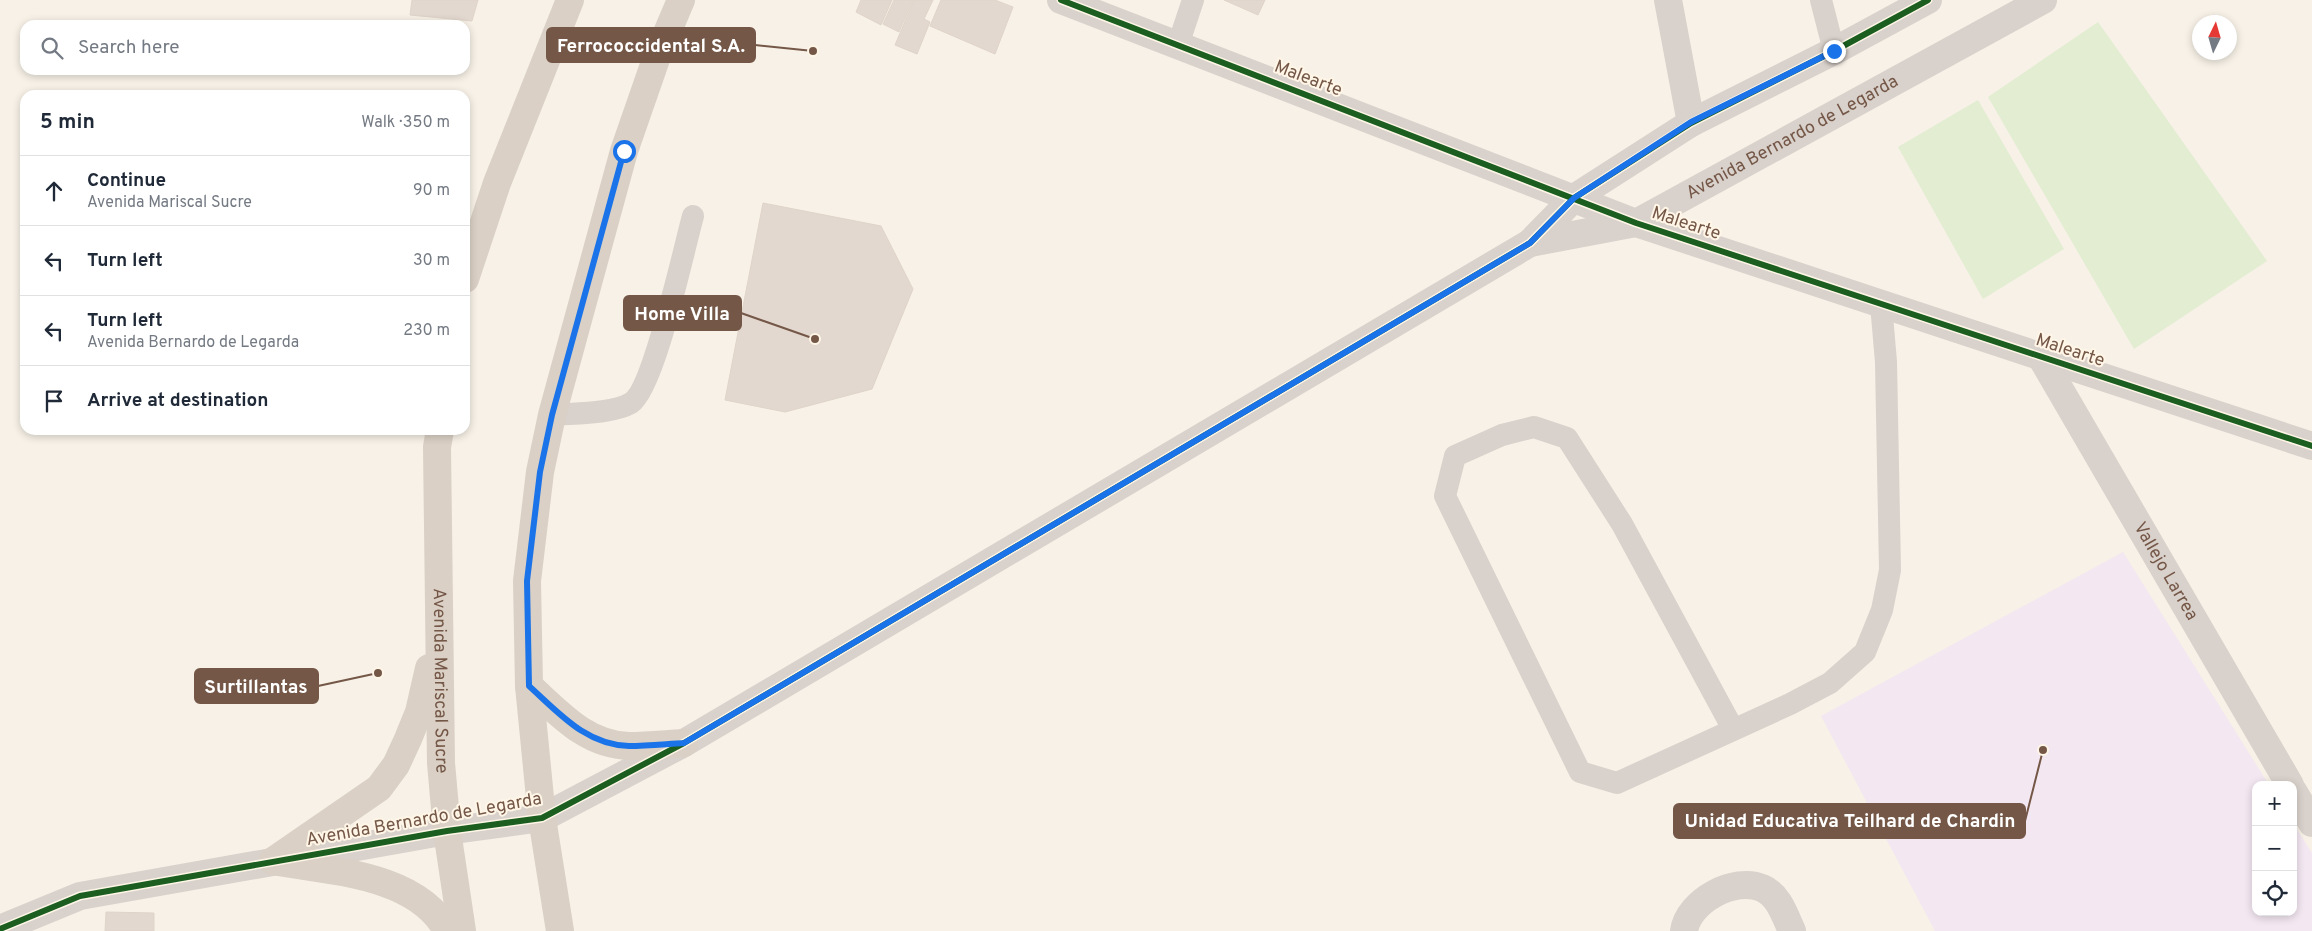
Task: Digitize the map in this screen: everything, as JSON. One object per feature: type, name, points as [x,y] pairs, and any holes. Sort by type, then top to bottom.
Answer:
[{"type":"main road","points":[[470,264],[497,183],[570,0]]},
{"type":"main road","points":[[560,931],[542,818],[529,686],[527,581],[540,472],[552,415],[624,151],[656,60],[681,0]]},
{"type":"main road","name":"Avenida Mariscal Sucre","points":[[439,435],[441,763],[447,832],[462,931]]},
{"type":"main road","points":[[272,861],[365,799],[379,788],[396,765],[419,712],[439,622]]},
{"type":"main road","points":[[529,686],[576,729],[600,741],[630,746],[684,743]]},
{"type":"main road","points":[[272,861],[385,882],[417,900],[432,912],[447,931]]},
{"type":"street","name":"Malearte","points":[[1061,0],[1636,223],[2312,446]]},
{"type":"street","points":[[1668,0],[1691,122]]},
{"type":"street","name":"Avenida Bernardo de Legarda","points":[[0,929],[80,896],[272,861],[542,818],[684,743],[1530,243],[1574,198],[1691,122],[1834,51],[1928,0]]},
{"type":"street","name":"Avenida Bernardo de Legarda","points":[[1530,243],[1636,223],[2043,0]]},
{"type":"street","name":"Vallejo Larrea","points":[[2040,357],[2288,781]]},
{"type":"street","points":[[2297,798],[2312,823]]},
{"type":"street","points":[[1684,931],[1685,922],[1702,900],[1715,892],[1747,886],[1762,888],[1774,896],[1792,931]]},
{"type":"lane","points":[[1178,45],[1193,0]]},
{"type":"lane","points":[[1820,0],[1834,51]]},
{"type":"lane","points":[[552,415],[616,409],[633,402],[645,385],[654,360],[693,216]]},
{"type":"lane","points":[[1733,729],[1622,524],[1567,438],[1534,428],[1502,434],[1455,456],[1445,496],[1580,772],[1617,783],[1790,704],[1830,683],[1866,652],[1882,610],[1890,570],[1886,362],[1881,304]]},
{"type":"shaded area","points":[[2123,552],[2266,781],[2252,781],[2252,916],[2297,916],[2297,829],[2312,853],[2312,931],[1935,931],[1821,716]]},
{"type":"green space","points":[[2098,22],[2267,261],[2134,349],[1988,97]]},
{"type":"green space","points":[[1978,100],[2064,249],[1983,299],[1898,147]]},
{"type":"building","points":[[412,0],[478,0],[472,21],[410,15]]},
{"type":"building","points":[[861,0],[892,0],[881,25],[856,12]]},
{"type":"building","points":[[894,0],[913,0],[899,32],[883,24]]},
{"type":"building","points":[[914,0],[933,0],[924,19],[930,22],[917,54],[895,45]]},
{"type":"building","points":[[941,0],[995,0],[1013,7],[995,54],[930,26]]},
{"type":"building","points":[[1224,0],[1265,0],[1258,15]]},
{"type":"building","points":[[763,203],[881,226],[913,289],[872,389],[785,412],[725,400]]},
{"type":"building","points":[[106,912],[154,913],[154,931],[105,931]]},
{"type":"cycle path","points":[[1061,0],[1636,223],[2312,446]]},
{"type":"cycle path","points":[[0,929],[80,896],[447,831],[542,818],[684,743],[1530,243],[1574,198],[1691,123],[1834,51],[1928,0]]},
{"type":"place","name":"Ferrococcidental S.A.","points":[[813,51]]},
{"type":"place","name":"Home Villa","points":[[815,339]]},
{"type":"place","name":"Surtillantas","points":[[378,673]]},
{"type":"place","name":"Unidad Educativa Teilhard de Chardin","points":[[2043,750]]},
{"type":"route","points":[[624,151],[552,415],[540,472],[527,581],[529,686],[576,729],[600,741],[630,746],[684,743],[1530,243],[1574,198],[1691,122],[1834,51]]}]
